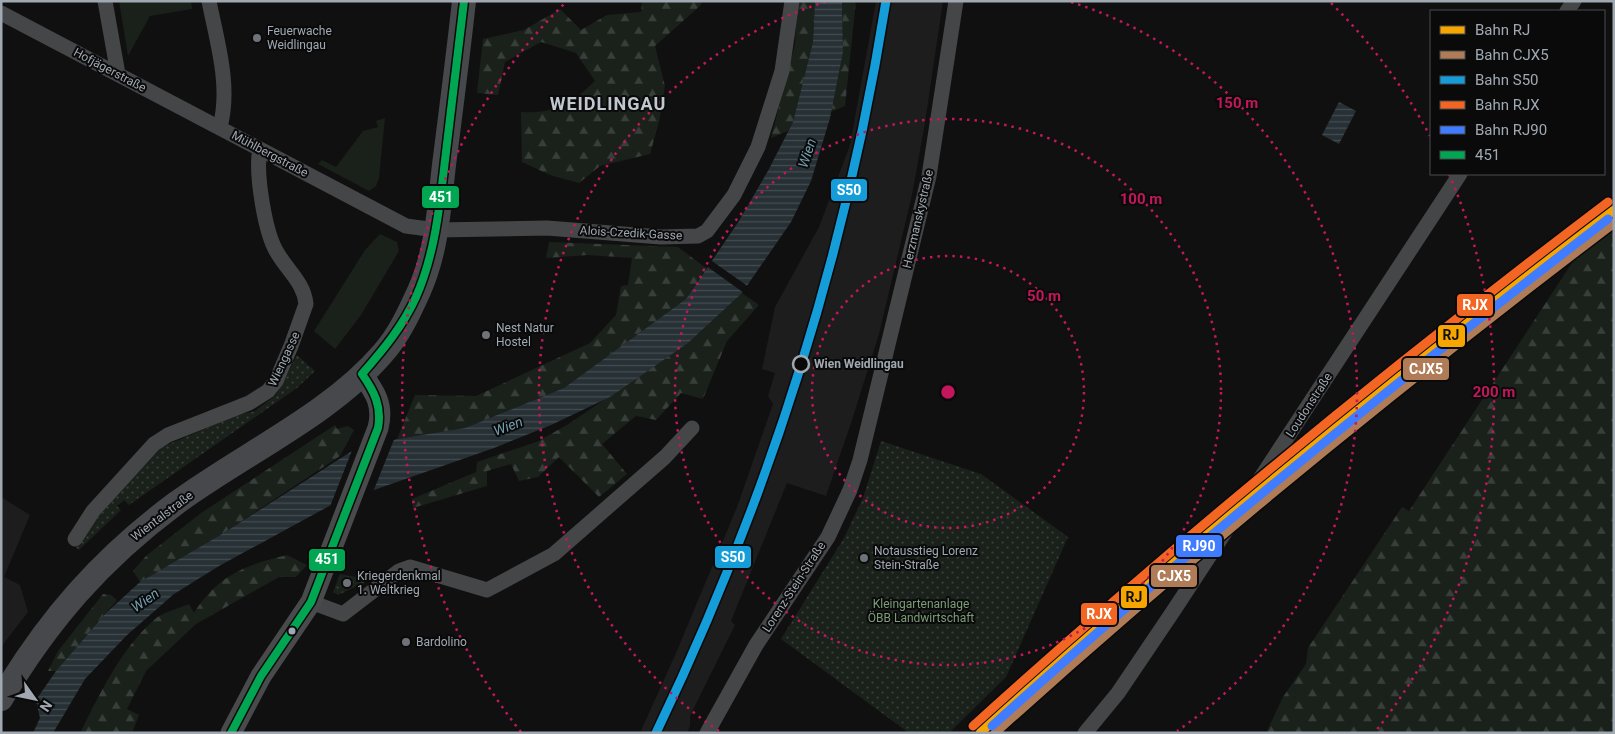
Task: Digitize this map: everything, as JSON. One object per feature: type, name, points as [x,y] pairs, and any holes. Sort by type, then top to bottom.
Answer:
[{"type":"main road","name":"Wientalstraße","points":[[1,699],[47,628],[84,583],[108,559],[177,503],[324,405],[384,353],[406,318],[427,271],[436,230],[464,1]]},
{"type":"main road","points":[[231,733],[261,676],[311,602],[378,428],[381,406],[374,390],[362,374]]},
{"type":"street","points":[[105,1],[118,74]]},
{"type":"street","name":"Mühlbergstraße","points":[[209,1],[223,78],[224,113],[220,127],[396,222],[412,228],[436,230]]},
{"type":"street","name":"Alois-Czedik-Gasse","points":[[436,230],[547,228],[661,237],[698,236],[707,231],[734,195],[758,146],[782,71],[792,1]]},
{"type":"street","name":"Herzmanskystraße","points":[[866,435],[929,176],[956,1]]},
{"type":"street","name":"Hofjägerstraße","points":[[1,13],[220,127]]},
{"type":"street","name":"Wiengasse","points":[[75,539],[93,511],[154,444],[168,435],[260,398],[276,381],[305,312],[306,304],[303,289],[278,256],[270,238],[258,166],[260,149]]},
{"type":"street","name":"Loudonstraße","points":[[1085,733],[1118,693],[1174,610],[1459,175]]},
{"type":"street","points":[[311,602],[343,614],[399,571],[410,567],[487,590],[554,554],[665,456],[692,428]]},
{"type":"street","name":"Lorenz-Stein-Straße","points":[[707,733],[756,645],[828,537],[850,490],[866,435]]},
{"type":"shaded area","points":[[876,1],[943,1],[912,195],[879,334],[852,420],[826,496],[787,483],[731,621],[735,625],[690,716],[690,726],[687,733],[640,733],[676,653],[737,507],[773,404],[768,396],[775,373],[762,369],[775,307],[819,227],[850,145]]},
{"type":"shaded area","points":[[1,497],[30,515],[4,577],[20,585],[28,612],[1,647]]},
{"type":"green space","points":[[119,1],[191,1],[192,9],[150,16],[128,56]]},
{"type":"green space","points":[[642,1],[701,1],[701,5],[655,46],[665,86],[659,122],[650,154],[600,166],[579,183],[550,175],[522,162],[521,112],[544,111],[562,106],[578,96],[595,81],[576,53],[541,42],[505,62],[498,95],[477,93],[483,39],[524,30],[560,9],[581,30],[607,15],[641,12]]},
{"type":"green space","points":[[797,1],[815,1],[813,42],[793,122],[788,131],[771,138],[795,44]]},
{"type":"green space","points":[[842,1],[856,1],[845,106],[831,112],[843,52]]},
{"type":"green space","points":[[385,118],[379,178],[376,186],[369,191],[318,164],[322,160],[336,167],[363,131],[378,127],[376,121]]},
{"type":"green space","points":[[1614,199],[1614,733],[1266,733],[1283,697],[1306,664],[1308,648],[1402,507],[1409,511]]},
{"type":"green space","points":[[380,234],[397,242],[399,251],[361,315],[335,349],[314,331],[365,250]]},
{"type":"green space","points":[[549,242],[678,247],[706,268],[686,299],[564,388],[465,428],[397,439],[415,395],[476,396],[590,343],[616,315],[621,286],[628,285],[632,258],[588,255],[546,258]]},
{"type":"green space","points":[[742,293],[759,305],[727,341],[703,399],[681,393],[656,420],[636,416],[602,444],[627,474],[599,497],[559,457],[538,477],[519,481],[511,464],[487,471],[487,486],[413,508],[412,499],[476,472],[477,462],[539,441],[570,423],[688,343]]},
{"type":"green space","points":[[297,355],[315,371],[297,388],[129,505],[124,500],[117,506],[121,510],[79,550],[76,548],[99,513],[162,447],[237,415],[255,411],[276,395]]},
{"type":"green space","points":[[335,425],[337,429],[348,426],[354,430],[340,456],[222,534],[140,582],[133,571],[146,556],[201,513]]},
{"type":"green space","name":"Kleingartenanlage ÖBB Landwirtschaft","points":[[881,441],[981,474],[1068,537],[1006,677],[949,733],[909,733],[781,639],[844,538],[863,498]]},
{"type":"green space","points":[[287,555],[307,565],[296,577],[279,577],[196,624],[146,671],[127,709],[139,715],[132,733],[80,733],[103,688],[121,659],[142,632],[157,617],[189,604],[194,613],[212,590],[233,574],[258,563]]},
{"type":"green space","points":[[340,574],[367,579],[368,581],[338,595],[333,592]]},
{"type":"green space","points":[[103,594],[111,595],[117,600],[56,671],[48,671],[58,651]]},
{"type":"water","name":"Wien","points":[[815,1],[842,1],[843,52],[830,118],[811,181],[791,222],[742,293],[688,343],[610,397],[551,425],[494,448],[331,505],[219,566],[174,594],[127,635],[85,679],[53,733],[33,733],[40,718],[36,700],[56,671],[106,613],[140,582],[222,534],[352,451],[397,439],[465,428],[564,388],[686,299],[739,221],[793,122],[813,42]]},
{"type":"water","points":[[1339,102],[1356,111],[1339,144],[1322,135]]},
{"type":"pier","points":[[709,259],[749,287],[744,293],[705,265]]},
{"type":"pier","points":[[395,437],[373,492],[329,509],[353,448]]},
{"type":"rail line","name":"S50","points":[[656,733],[696,646],[733,557],[767,467],[798,375],[825,283],[849,190],[869,96],[886,1]]},
{"type":"rail line","name":"RJX","points":[[973,726],[1127,589],[1285,457],[1445,328],[1608,202]]},
{"type":"rail line","name":"RJ","points":[[980,733],[1212,530],[1451,336],[1614,210]]},
{"type":"rail line","name":"RJ90","points":[[992,726],[1142,594],[1295,466],[1608,219]]},
{"type":"rail line","name":"CJX5","points":[[995,733],[1146,600],[1299,471],[1455,346],[1614,223]]},
{"type":"transit line","name":"451","points":[[362,374],[385,347],[405,318],[423,280],[433,244],[464,1]]},
{"type":"transit line","name":"451","points":[[231,733],[261,676],[311,602],[378,428],[379,413],[376,399],[362,374]]},
{"type":"place","name":"Feuerwache Weidlingau","points":[[257,38]]},
{"type":"place","name":"Nest Natur Hostel","points":[[486,335]]},
{"type":"place","name":"Wien Weidlingau","points":[[801,364]]},
{"type":"place","name":"Notausstieg Lorenz Stein-Straße","points":[[864,558]]},
{"type":"place","name":"Kriegerdenkmal 1. Weltkrieg","points":[[347,583]]},
{"type":"place","name":"Bardolino","points":[[406,642]]},
{"type":"district","name":"WEIDLINGAU","points":[[608,104]]}]
